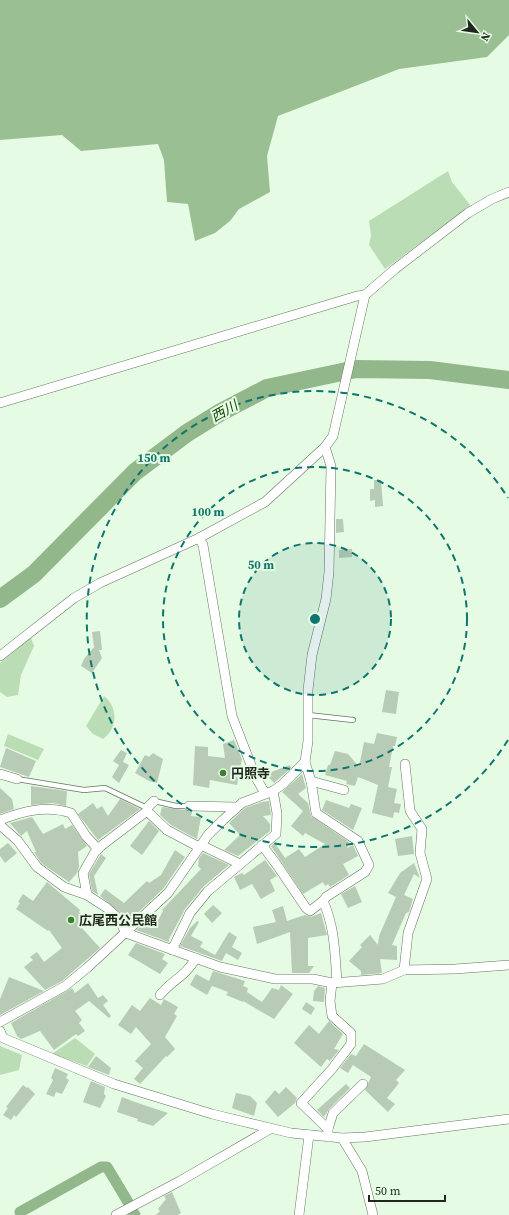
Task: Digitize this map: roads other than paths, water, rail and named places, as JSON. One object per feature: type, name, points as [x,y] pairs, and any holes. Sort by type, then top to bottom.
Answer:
[{"type":"street","points":[[0,403],[255,326],[357,296],[365,295],[413,255],[468,213],[492,199],[509,192]]},
{"type":"street","points":[[0,656],[74,598],[100,583],[199,538],[265,502],[325,447],[333,436],[365,295]]},
{"type":"street","points":[[262,845],[278,865],[306,908],[310,910],[323,901],[326,897],[365,872],[369,865],[358,841],[316,813],[311,781],[305,762],[308,690],[312,654],[326,599],[329,572],[331,466],[325,447]]},
{"type":"street","points":[[172,950],[190,913],[208,891],[276,834],[277,813],[269,792],[256,778],[232,716],[203,546],[199,538]]},
{"type":"street","points":[[0,1022],[65,986],[126,933],[168,892],[208,835],[236,807],[269,792],[294,775],[305,762]]},
{"type":"street","points":[[404,970],[408,933],[427,879],[420,853],[422,829],[410,811],[405,764]]},
{"type":"street","points":[[0,774],[17,780]]},
{"type":"street","points":[[311,781],[344,790]]},
{"type":"street","points":[[189,806],[236,807]]},
{"type":"street","points":[[87,895],[83,873],[98,849],[149,807],[167,830],[240,864]]},
{"type":"street","points":[[0,820],[28,810],[62,810],[72,813],[86,836],[98,849]]},
{"type":"street","points":[[0,825],[18,840],[37,867],[64,887],[87,895],[107,908],[118,918],[126,933],[220,967],[275,979],[313,979],[335,983],[383,978],[404,970],[455,969],[509,965]]},
{"type":"street","points":[[323,901],[331,923],[335,946],[335,983],[330,1001],[332,1016],[351,1033],[351,1044],[332,1069],[301,1103],[328,1133]]},
{"type":"street","points":[[160,995],[168,985],[186,972],[196,958]]},
{"type":"street","points":[[0,1031],[3,1038],[114,1084],[164,1101],[270,1129],[309,1135],[328,1133],[342,1138],[365,1137],[509,1119]]},
{"type":"street","points":[[328,1133],[333,1113],[363,1084]]},
{"type":"street","points":[[116,1215],[187,1177],[270,1129]]},
{"type":"street","points":[[299,1215],[309,1135]]},
{"type":"street","points":[[342,1138],[362,1171],[373,1215]]},
{"type":"lane","points":[[308,715],[354,720]]},
{"type":"lane","points":[[17,780],[84,790],[105,788],[114,790],[149,807],[189,806]]},
{"type":"waterway","name":"西川","points":[[0,599],[34,574],[135,472],[187,433],[221,412],[267,388],[356,369],[430,370],[509,380]]},
{"type":"waterway","points":[[20,1212],[101,1167],[107,1167],[128,1202]]},
{"type":"place","name":"円照寺","points":[[223,773]]},
{"type":"place","name":"広尾西公民館","points":[[71,920]]}]
